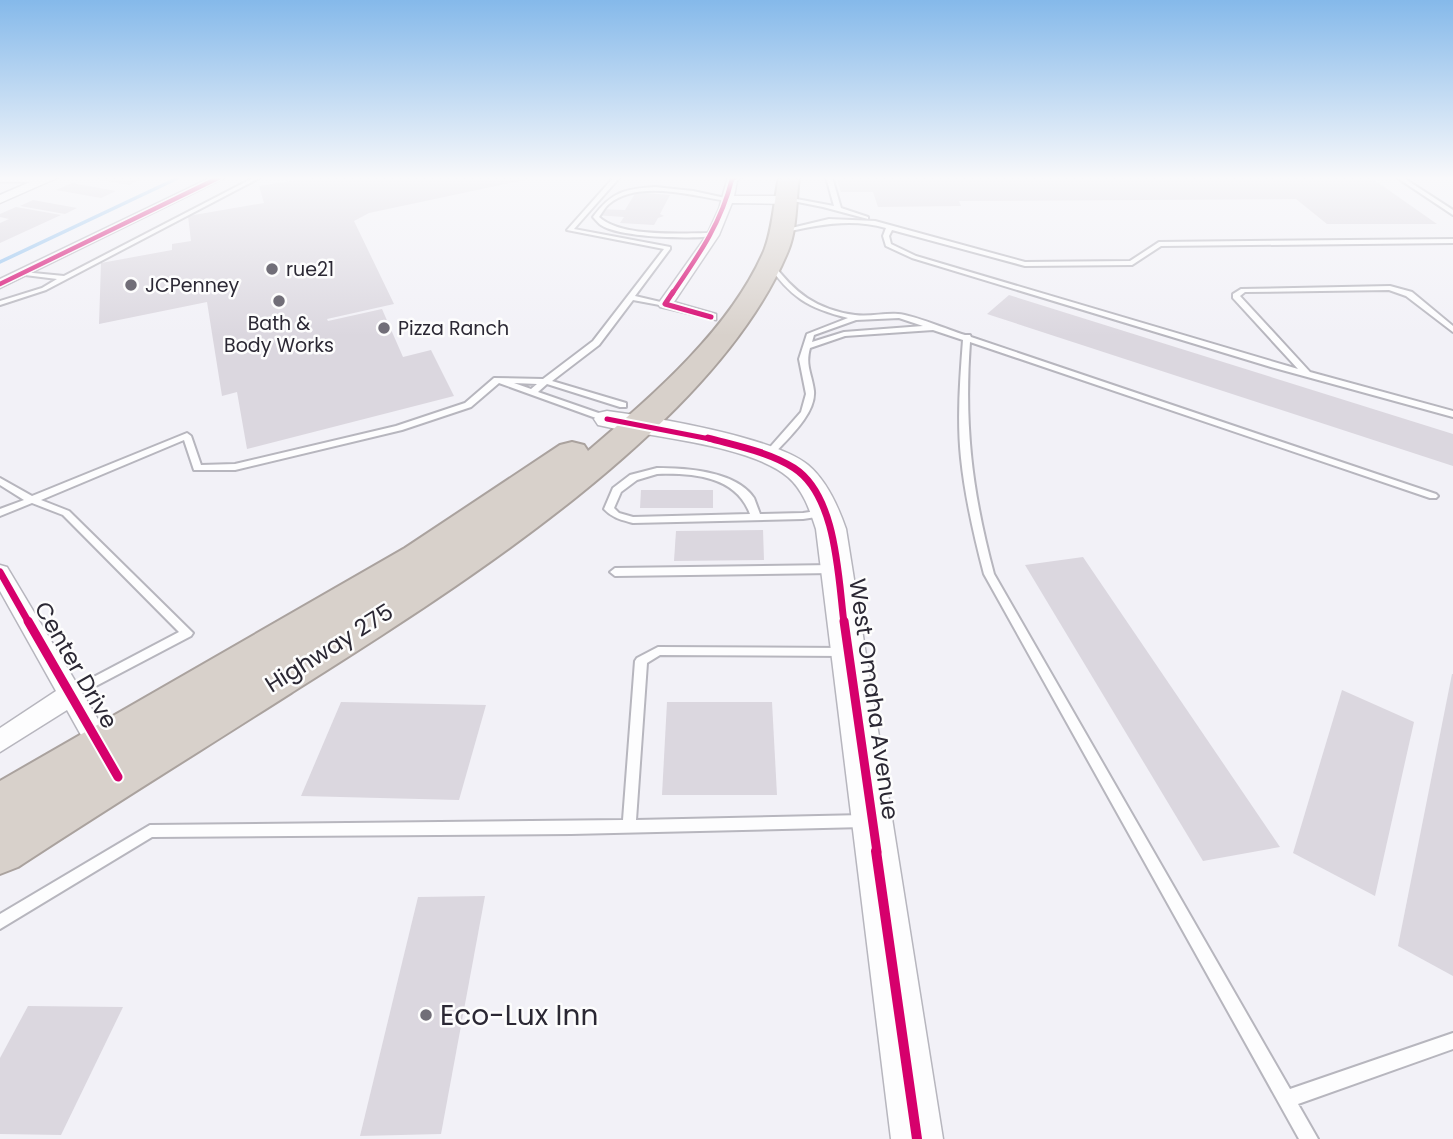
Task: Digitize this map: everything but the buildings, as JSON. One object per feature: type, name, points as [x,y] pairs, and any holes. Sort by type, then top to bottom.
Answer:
[{"type":"highway","points":[[624,415],[711,317],[751,252],[760,230]]},
{"type":"highway","points":[[624,415],[698,369],[737,318],[770,263],[782,231]]},
{"type":"highway","name":"Highway 275","points":[[0,807],[109,762],[425,589],[538,509],[624,415]]},
{"type":"highway","name":"Highway 275","points":[[0,850],[109,762]]},
{"type":"street","points":[[0,284],[112,230]]},
{"type":"street","points":[[711,317],[665,304],[715,230]]},
{"type":"street","name":"West Omaha Avenue","points":[[624,415],[767,456],[794,468],[815,488],[825,512],[836,569],[917,1139]]},
{"type":"street","name":"Center Drive","points":[[0,572],[109,762]]},
{"type":"street","points":[[0,741],[71,694]]},
{"type":"lane","points":[[0,303],[44,289],[156,230]]},
{"type":"lane","points":[[532,393],[596,343],[668,248],[571,230]]},
{"type":"lane","points":[[623,230],[713,235]]},
{"type":"lane","points":[[782,231],[786,230]]},
{"type":"lane","points":[[889,230],[886,236],[888,245],[914,257],[1307,374],[1453,414]]},
{"type":"lane","points":[[902,230],[1025,264],[1132,263],[1159,244],[1453,241]]},
{"type":"lane","points":[[770,263],[791,293],[827,311],[855,318],[900,316],[1433,496]]},
{"type":"lane","points":[[25,273],[64,278]]},
{"type":"lane","points":[[1307,374],[1236,296],[1243,290],[1391,288],[1409,294],[1453,330]]},
{"type":"lane","points":[[630,298],[665,304]]},
{"type":"lane","points":[[767,456],[805,413],[810,394],[803,359],[811,334],[855,318]]},
{"type":"lane","points":[[809,346],[844,334],[937,328]]},
{"type":"lane","points":[[967,337],[962,390],[965,474],[989,574],[1309,1139]]},
{"type":"lane","points":[[0,513],[187,436],[197,468],[235,467],[399,428],[468,405],[497,380],[548,382],[624,415]]},
{"type":"lane","points":[[497,380],[532,393],[624,415]]},
{"type":"lane","points":[[756,517],[755,506],[749,494],[722,479],[695,472],[649,472],[632,476],[616,486],[610,496],[609,509],[616,515],[633,520],[803,516],[825,512]]},
{"type":"lane","points":[[0,481],[30,499],[66,513],[187,634],[71,694]]},
{"type":"lane","points":[[615,572],[836,569]]},
{"type":"lane","points":[[629,826],[641,662],[648,656],[657,651],[848,652]]},
{"type":"lane","points":[[0,922],[150,831],[871,821]]},
{"type":"lane","points":[[1287,1099],[1453,1041]]},
{"type":"waterway","points":[[0,262],[67,230]]},
{"type":"cycle path","points":[[0,284],[111,230]]},
{"type":"cycle path","points":[[711,317],[665,304],[715,230]]},
{"type":"cycle path","points":[[607,419],[648,425],[735,445],[783,462],[804,476],[822,505],[831,529],[917,1139]]},
{"type":"cycle path","points":[[0,572],[118,777]]},
{"type":"place","name":"rue21","points":[[272,269]]},
{"type":"place","name":"JCPenney","points":[[131,285]]},
{"type":"place","name":"Bath & Body Works","points":[[279,301]]},
{"type":"place","name":"Pizza Ranch","points":[[384,328]]},
{"type":"place","name":"Eco-Lux Inn","points":[[426,1015]]}]
